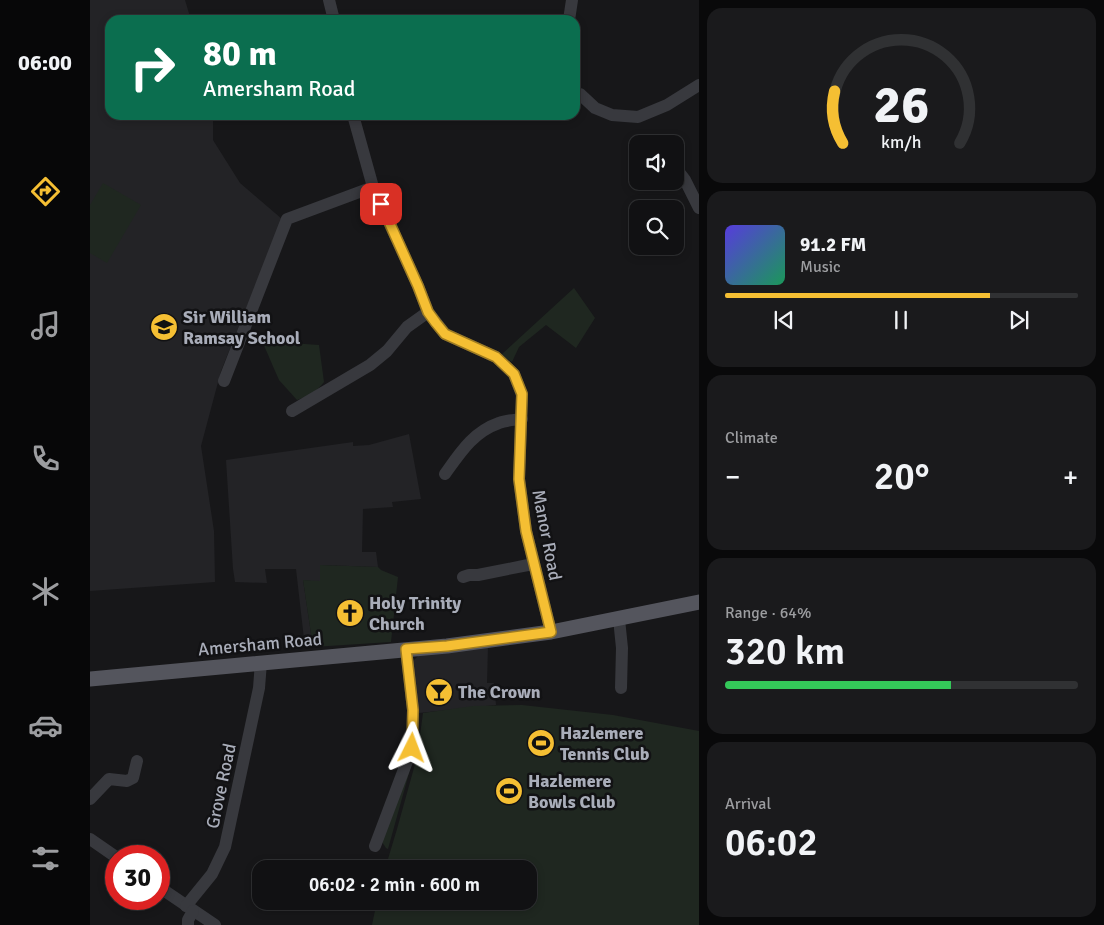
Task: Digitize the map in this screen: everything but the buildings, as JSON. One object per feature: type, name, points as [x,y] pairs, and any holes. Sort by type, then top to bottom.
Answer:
[{"type":"main road","name":"Amersham Road","points":[[90,679],[447,646],[551,632],[699,602]]},
{"type":"street","points":[[329,0],[333,15]]},
{"type":"street","points":[[570,15],[572,0]]},
{"type":"street","points":[[580,94],[595,108],[612,115],[638,117],[667,105],[699,86]]},
{"type":"street","name":"Manor Road","points":[[353,120],[373,187],[428,312],[445,334],[496,357],[514,374],[522,394],[519,479],[526,531],[551,632]]},
{"type":"street","points":[[684,179],[699,208]]},
{"type":"street","points":[[224,381],[287,219],[373,187]]},
{"type":"street","points":[[292,411],[370,365],[387,351],[408,326],[428,312]]},
{"type":"street","points":[[445,474],[462,450],[478,433],[499,422],[522,419]]},
{"type":"street","points":[[463,577],[533,564]]},
{"type":"street","points":[[619,619],[622,648],[621,688]]},
{"type":"street","points":[[375,846],[412,748],[413,710],[406,649]]},
{"type":"street","name":"Grove Road","points":[[188,925],[190,908],[212,874],[225,847],[260,688],[261,662]]},
{"type":"street","points":[[90,799],[105,775],[127,781],[133,778],[137,761]]},
{"type":"street","points":[[90,839],[105,849]]},
{"type":"street","points":[[170,894],[209,924]]},
{"type":"shaded area","name":"Sir William Ramsay School","points":[[90,0],[185,0],[190,15],[105,15],[105,120],[213,120],[213,140],[240,183],[282,219],[221,371],[201,446],[214,531],[215,582],[90,591]]},
{"type":"shaded area","points":[[103,183],[141,205],[107,263],[90,253],[90,205]]},
{"type":"shaded area","points":[[574,288],[595,318],[576,348],[546,325],[519,347],[512,362],[501,355]]},
{"type":"shaded area","points":[[262,341],[319,345],[324,382],[312,393],[297,400],[279,380]]},
{"type":"shaded area","points":[[409,434],[421,499],[392,502],[393,507],[363,509],[362,552],[376,552],[378,567],[320,565],[320,582],[303,580],[313,647],[305,648],[296,569],[265,569],[267,583],[235,582],[226,460],[353,442],[353,446],[369,445]]},
{"type":"shaded area","points":[[320,565],[378,567],[398,577],[391,642],[313,647],[303,580],[320,581]]},
{"type":"shaded area","points":[[488,647],[487,683],[494,683],[496,705],[419,713],[410,664],[422,652]]},
{"type":"shaded area","points":[[522,705],[613,715],[699,731],[699,925],[372,925],[375,910],[537,910],[537,860],[388,860],[417,757],[423,713],[473,706]]},
{"type":"shaded area","points":[[414,755],[388,849],[382,842]]},
{"type":"place","name":"Sir William Ramsay School","points":[[164,327]]},
{"type":"place","name":"Holy Trinity Church","points":[[350,613]]},
{"type":"place","name":"The Crown","points":[[439,692]]},
{"type":"place","name":"Hazlemere Tennis Club","points":[[541,743]]},
{"type":"place","name":"Hazlemere Bowls Club","points":[[509,791]]},
{"type":"route","points":[[381,204],[428,312],[445,334],[496,357],[514,374],[522,394],[519,479],[526,531],[551,632],[447,646],[406,649],[413,710],[412,748]]}]
